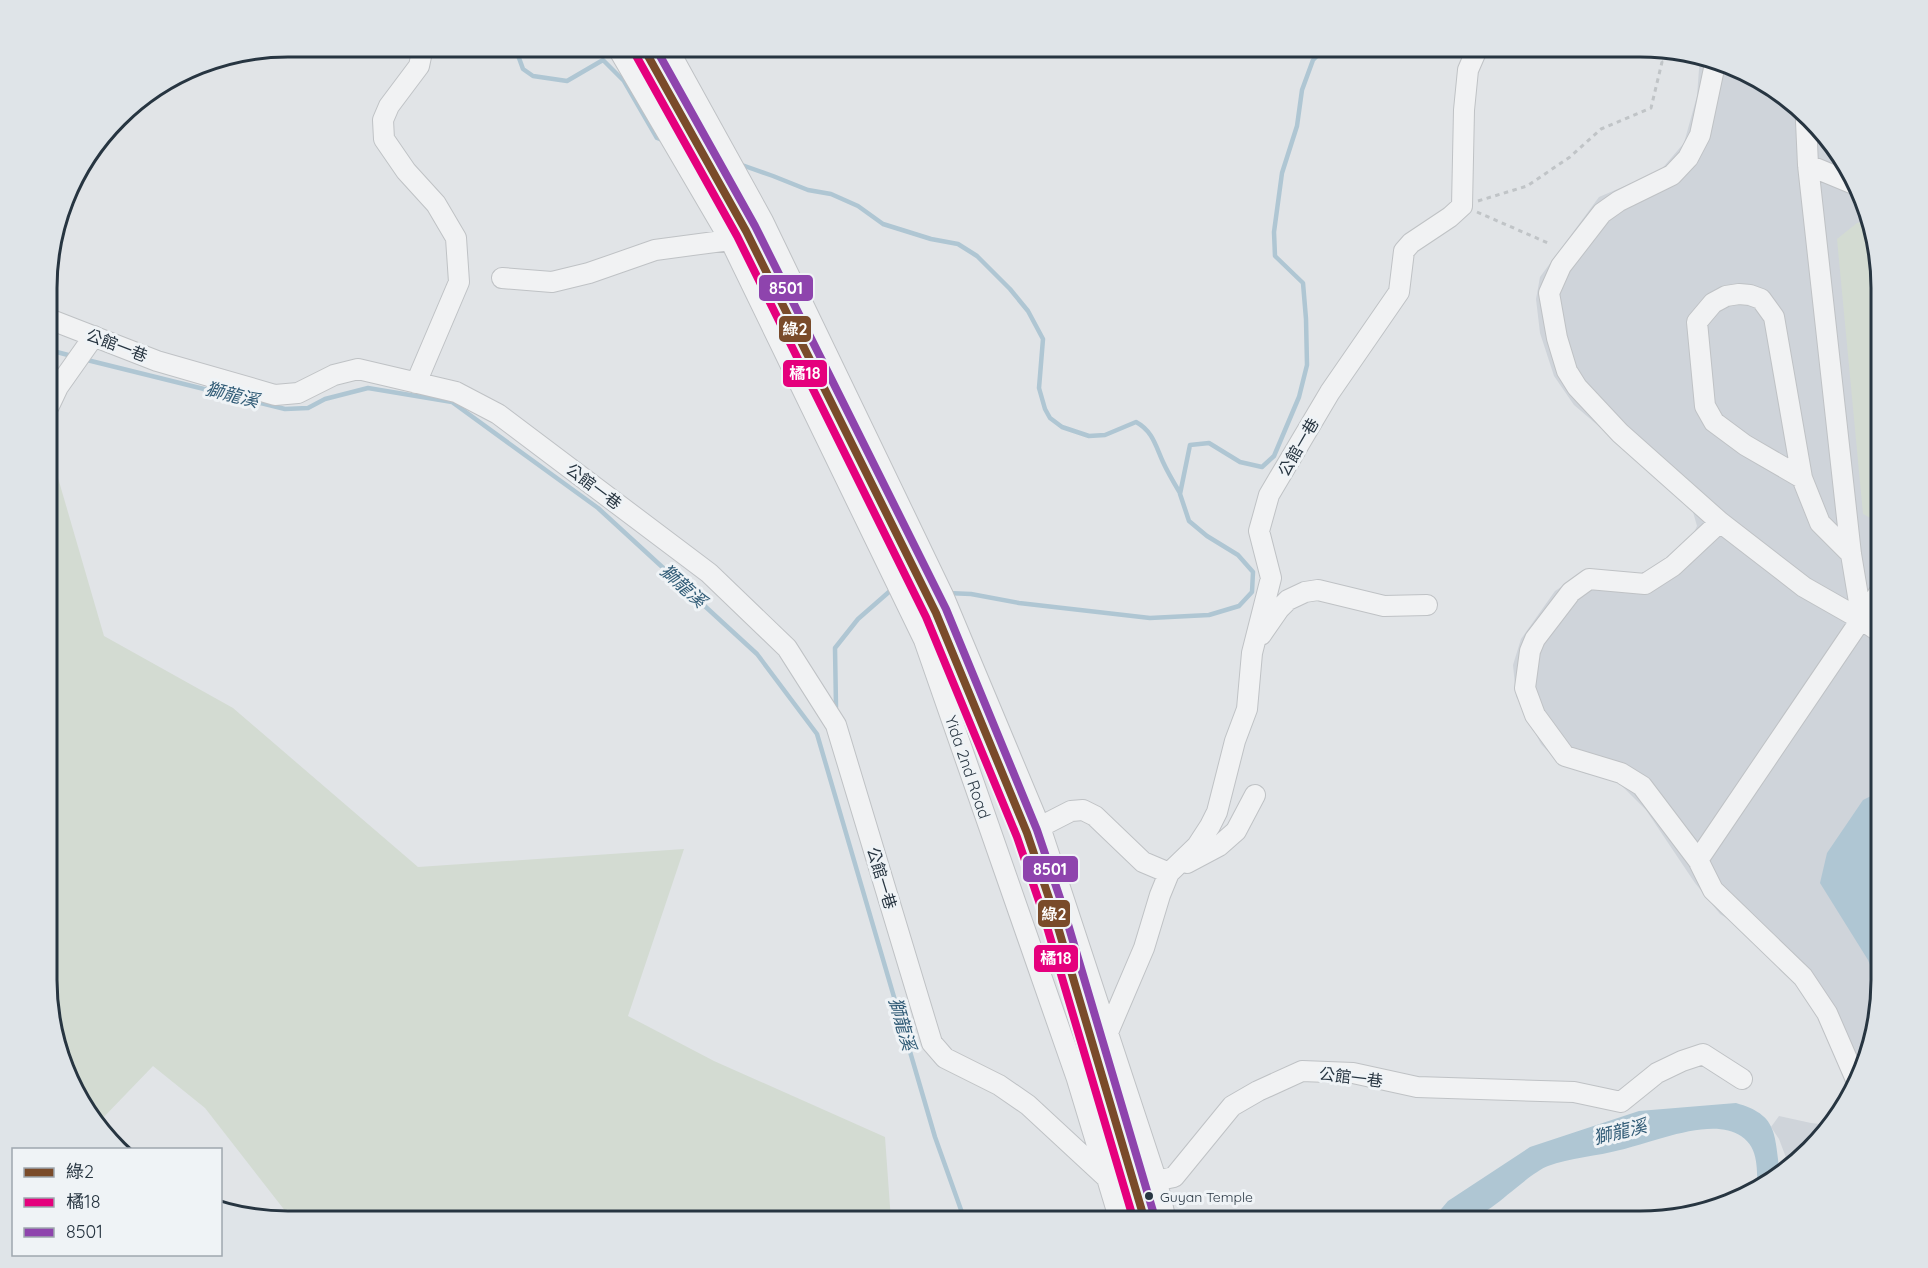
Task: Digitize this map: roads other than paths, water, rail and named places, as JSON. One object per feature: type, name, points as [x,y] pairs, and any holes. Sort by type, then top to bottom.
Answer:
[{"type":"street","points":[[416,382],[459,282],[456,238],[436,204],[406,171],[384,139],[383,120],[389,106],[419,66],[421,57]]},
{"type":"street","name":"Yida 2nd Road","points":[[625,57],[747,231]]},
{"type":"street","name":"Yida 2nd Road","points":[[649,57],[747,231],[936,613],[1034,830],[1108,1032],[1157,1182],[1164,1211]]},
{"type":"street","name":"Yida 2nd Road","points":[[672,57],[924,640],[1077,1079],[1117,1211]]},
{"type":"street","name":"公館一巷","points":[[1097,1059],[1144,948],[1169,873],[1197,846],[1217,812],[1235,741],[1247,709],[1252,653],[1271,578],[1259,531],[1269,495],[1330,392],[1399,292],[1404,251],[1462,206],[1464,110],[1468,70],[1473,57]]},
{"type":"street","points":[[1714,69],[1700,135],[1688,158],[1672,175],[1619,201],[1602,213],[1561,266],[1549,293],[1557,338],[1568,371],[1577,387],[1620,433],[1720,522],[1804,587],[1871,626]]},
{"type":"street","points":[[1806,128],[1808,165],[1851,554],[1862,620]]},
{"type":"street","points":[[1808,165],[1844,180]]},
{"type":"street","points":[[502,278],[552,282],[589,273],[655,250],[747,231]]},
{"type":"street","points":[[1802,478],[1745,446],[1714,423],[1705,406],[1697,322],[1713,303],[1726,296],[1750,295],[1761,299],[1774,318],[1802,478],[1820,523],[1851,554]]},
{"type":"street","name":"公館一巷","points":[[57,324],[89,342],[275,395],[298,393],[334,375],[358,369],[456,392],[498,414],[709,573],[787,648],[836,725],[932,1043],[945,1058],[999,1084],[1028,1105],[1109,1180],[1135,1185],[1174,1177],[1232,1106],[1302,1071],[1353,1073],[1417,1087],[1574,1092],[1622,1102],[1657,1073],[1703,1054],[1742,1079]]},
{"type":"street","points":[[57,389],[89,342]]},
{"type":"street","points":[[1720,522],[1673,566],[1645,584],[1589,579],[1571,592],[1535,639],[1530,651],[1525,688],[1535,715],[1565,756],[1621,773],[1642,786],[1698,860],[1713,890],[1803,977],[1827,1012],[1852,1071]]},
{"type":"street","points":[[1252,653],[1258,638],[1279,609],[1288,600],[1305,592],[1318,590],[1384,606],[1427,605]]},
{"type":"street","points":[[1698,860],[1871,606]]},
{"type":"street","points":[[1034,830],[1071,811],[1083,810],[1095,816],[1143,862],[1169,873],[1219,846],[1236,831],[1255,795]]},
{"type":"street","name":"Yida 2nd Road","points":[[1034,830],[1052,906],[1142,1211]]},
{"type":"water","points":[[1871,796],[1871,967],[1820,883],[1827,853],[1863,800]]},
{"type":"water","name":"獅龍溪","points":[[1736,1103],[1750,1108],[1760,1113],[1771,1127],[1775,1136],[1779,1164],[1758,1179],[1754,1154],[1747,1141],[1741,1136],[1729,1131],[1698,1130],[1548,1166],[1485,1211],[1440,1211],[1448,1201],[1530,1147],[1639,1111]]},
{"type":"waterway","points":[[519,57],[523,69],[533,76],[567,81],[603,60],[624,81],[657,138],[665,141]]},
{"type":"waterway","points":[[947,593],[971,594],[1019,603],[1150,618],[1209,615],[1239,606],[1252,592],[1253,572],[1238,555],[1207,536],[1189,521],[1180,494],[1190,445],[1209,443],[1240,462],[1262,467],[1274,456],[1299,397],[1307,365],[1303,283],[1275,256],[1274,232],[1282,173],[1297,126],[1302,90],[1316,57]]},
{"type":"waterway","points":[[739,164],[808,190],[831,194],[858,206],[883,224],[931,239],[958,244],[977,256],[1028,311],[1043,339],[1039,388],[1050,418],[1062,427],[1089,436],[1105,435],[1136,422],[1150,435],[1180,493]]},
{"type":"waterway","name":"獅龍溪","points":[[57,352],[72,356]]},
{"type":"waterway","name":"獅龍溪","points":[[83,359],[285,409],[308,408],[325,399],[368,388],[452,402],[598,508],[757,654],[817,734],[935,1137],[961,1211]]},
{"type":"waterway","points":[[833,712],[836,707],[835,648],[858,619],[890,591],[894,591]]},
{"type":"place","name":"Guyan Temple","points":[[1149,1196]]}]
